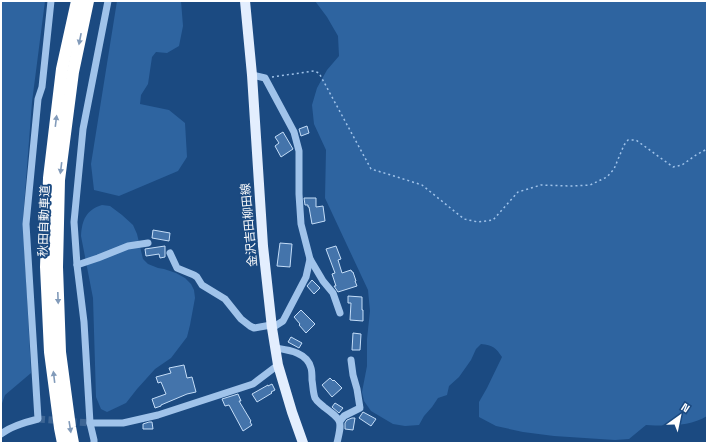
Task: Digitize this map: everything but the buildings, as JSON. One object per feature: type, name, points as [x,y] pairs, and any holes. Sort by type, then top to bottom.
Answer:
[{"type":"highway","name":"秋田自動車道","points":[[63,443],[50,352],[46,267],[48,200],[49,178],[62,69],[77,1]]},
{"type":"highway","name":"秋田自動車道","points":[[73,443],[60,352],[57,267],[59,180],[73,72],[88,1]]},
{"type":"main road","name":"金沢吉田柳田線","points":[[245,1],[252,75],[263,246],[272,326],[278,365],[303,443]]},
{"type":"street","points":[[1,434],[21,424],[38,419],[26,224],[38,99],[42,87],[51,1]]},
{"type":"street","points":[[94,443],[90,423],[84,322],[77,265],[74,222],[83,129],[108,1]]},
{"type":"street","points":[[252,75],[265,78],[294,132],[299,151],[301,224],[310,259],[323,281],[333,293],[340,313]]},
{"type":"street","points":[[77,265],[128,246],[148,243]]},
{"type":"street","points":[[170,253],[177,268],[197,277],[202,285],[225,299],[241,319],[254,328],[272,326],[283,321],[306,277],[310,259]]},
{"type":"street","points":[[275,348],[291,351],[305,357],[309,362],[312,368],[313,386],[317,402],[340,421],[341,426],[337,443]]},
{"type":"street","points":[[340,421],[344,416],[360,408],[351,360]]},
{"type":"street","points":[[90,423],[123,423],[158,415],[253,384],[278,365]]},
{"type":"path","points":[[265,78],[314,71],[319,73],[371,169],[422,185],[464,219],[478,222],[493,220],[518,192],[541,186],[590,185],[607,177],[614,169],[624,145],[628,140],[636,140],[673,167],[682,165],[707,149]]},
{"type":"shaded area","points":[[1,1],[45,1],[32,102],[23,219],[31,373],[5,395],[1,406]]},
{"type":"shaded area","points":[[117,1],[181,1],[183,26],[179,46],[167,53],[156,52],[152,57],[148,84],[141,95],[140,104],[169,110],[185,123],[187,157],[178,171],[119,196],[94,190],[91,164]]},
{"type":"shaded area","points":[[315,1],[707,1],[707,416],[700,420],[685,424],[646,425],[629,439],[615,440],[554,436],[523,432],[496,426],[479,417],[479,402],[502,357],[494,348],[481,344],[476,349],[471,360],[459,377],[449,386],[447,395],[438,398],[419,425],[405,426],[393,424],[371,411],[364,401],[362,392],[367,366],[367,339],[370,311],[368,290],[325,198],[326,150],[314,124],[312,105],[317,88],[327,70],[339,56],[338,36],[327,17]]},
{"type":"shaded area","points":[[102,205],[110,206],[133,225],[137,234],[143,259],[148,264],[176,273],[185,278],[194,290],[195,298],[187,337],[171,358],[155,369],[126,403],[107,412],[101,409],[96,397],[93,298],[81,236],[82,225],[86,216],[92,210]]},
{"type":"tunnel","points":[[38,419],[90,423]]}]
